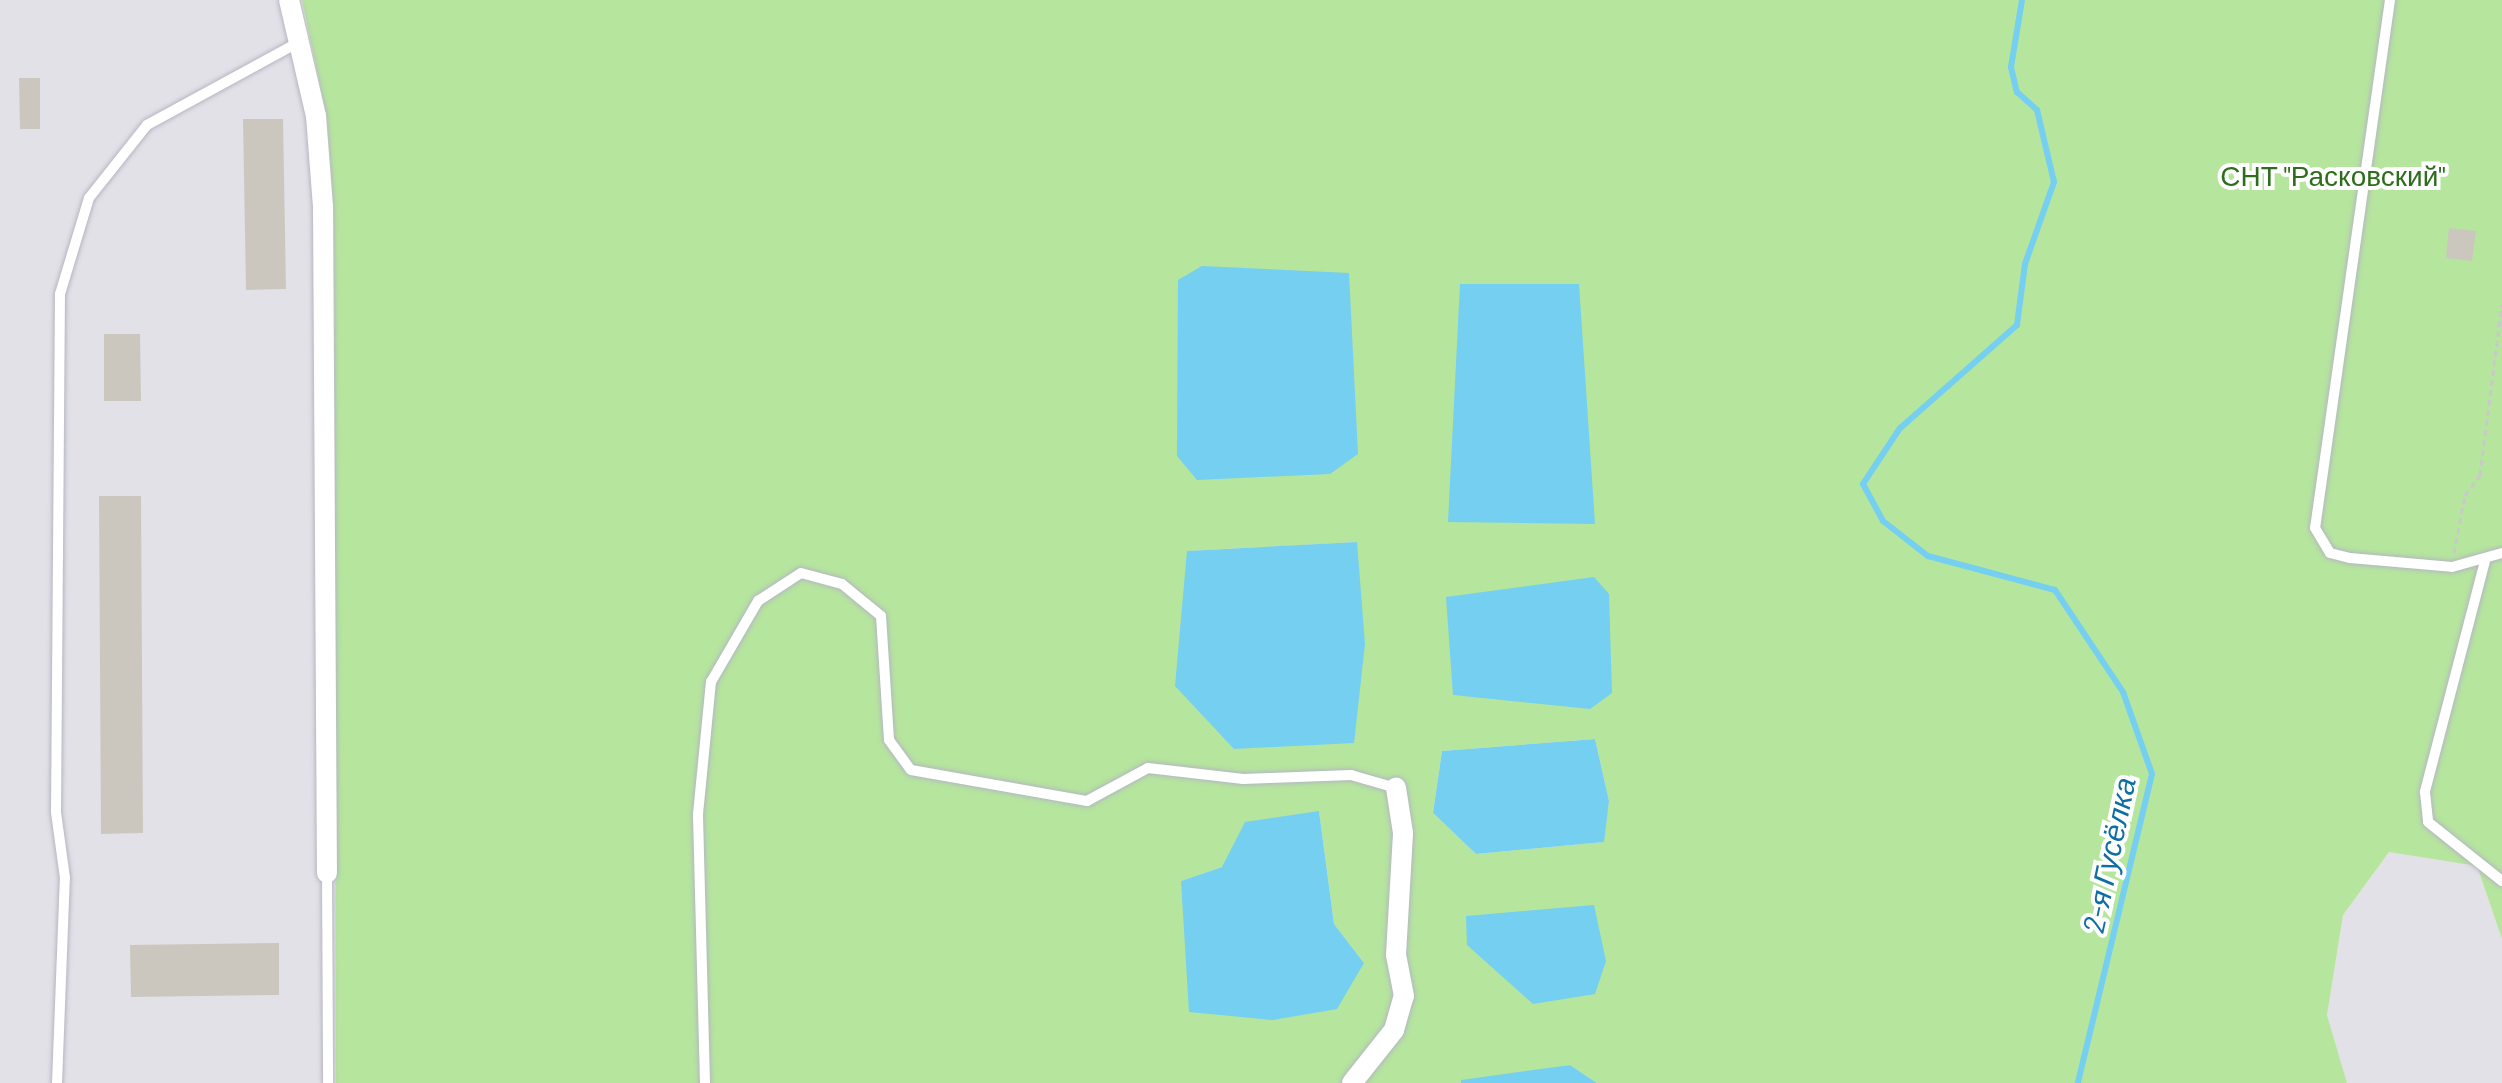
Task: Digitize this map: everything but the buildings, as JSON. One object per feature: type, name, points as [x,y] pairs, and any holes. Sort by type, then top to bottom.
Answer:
[{"type":"street","points":[[289,0],[316,116],[323,206],[327,873]]},
{"type":"street","points":[[1352,1083],[1394,1030],[1404,996],[1396,955],[1403,833],[1396,788]]},
{"type":"lane","points":[[2390,0],[2315,528],[2330,553],[2452,567],[2485,561],[2502,553]]},
{"type":"lane","points":[[57,1083],[65,878],[56,812],[60,294],[89,198],[147,125],[299,42]]},
{"type":"lane","points":[[2485,561],[2425,792],[2428,822],[2502,881]]},
{"type":"lane","points":[[705,1083],[698,814],[711,682],[758,601],[801,573],[842,584],[881,616],[889,740],[911,770],[1087,801],[1148,768],[1243,779],[1351,775],[1396,788]]},
{"type":"lane","points":[[327,873],[328,1083]]},
{"type":"path","points":[[2452,567],[2465,495],[2480,475],[2502,304]]},
{"type":"shaded area","points":[[0,0],[280,0],[303,90],[316,194],[322,855],[339,860],[336,1083],[0,1083]]},
{"type":"shaded area","points":[[2389,852],[2477,866],[2502,939],[2502,1083],[2347,1083],[2327,1015],[2343,915]]},
{"type":"green space","name":"СНТ \"Расковский\"","points":[[302,0],[2502,0],[2502,939],[2477,866],[2389,852],[2343,915],[2327,1015],[2347,1083],[1597,1083],[1570,1065],[1461,1083],[336,1083],[334,214],[327,118]],"holes":[[[1357,542],[1185,618],[1188,551]],[[1595,739],[1609,801],[1603,842],[1476,854],[1433,813],[1442,751]],[[1319,811],[1334,924],[1364,963],[1181,881],[1222,867]]]},
{"type":"water","points":[[1202,266],[1349,273],[1358,454],[1330,474],[1197,480],[1177,456],[1178,280]]},
{"type":"water","points":[[1460,284],[1579,284],[1595,524],[1448,522]]},
{"type":"water","points":[[1357,542],[1365,644],[1354,743],[1234,749],[1175,686],[1187,551]]},
{"type":"water","points":[[1594,577],[1609,594],[1612,693],[1590,709],[1453,695],[1446,597]]},
{"type":"water","points":[[1595,739],[1609,801],[1604,842],[1476,854],[1433,813],[1442,751]]},
{"type":"water","points":[[1319,811],[1334,924],[1364,963],[1337,1009],[1273,1020],[1189,1012],[1181,881],[1222,867],[1245,822]]},
{"type":"water","points":[[1594,905],[1606,961],[1595,994],[1533,1004],[1467,945],[1466,916]]},
{"type":"water","points":[[1570,1065],[1597,1083],[1461,1083],[1461,1080]]},
{"type":"waterway","name":"2-я Гусёлка","points":[[2022,0],[2011,67],[2017,92],[2037,110],[2054,182],[2025,264],[2017,325],[1900,428],[1863,484],[1883,521],[1928,556],[2055,590],[2123,692],[2152,774],[2078,1083]]}]
